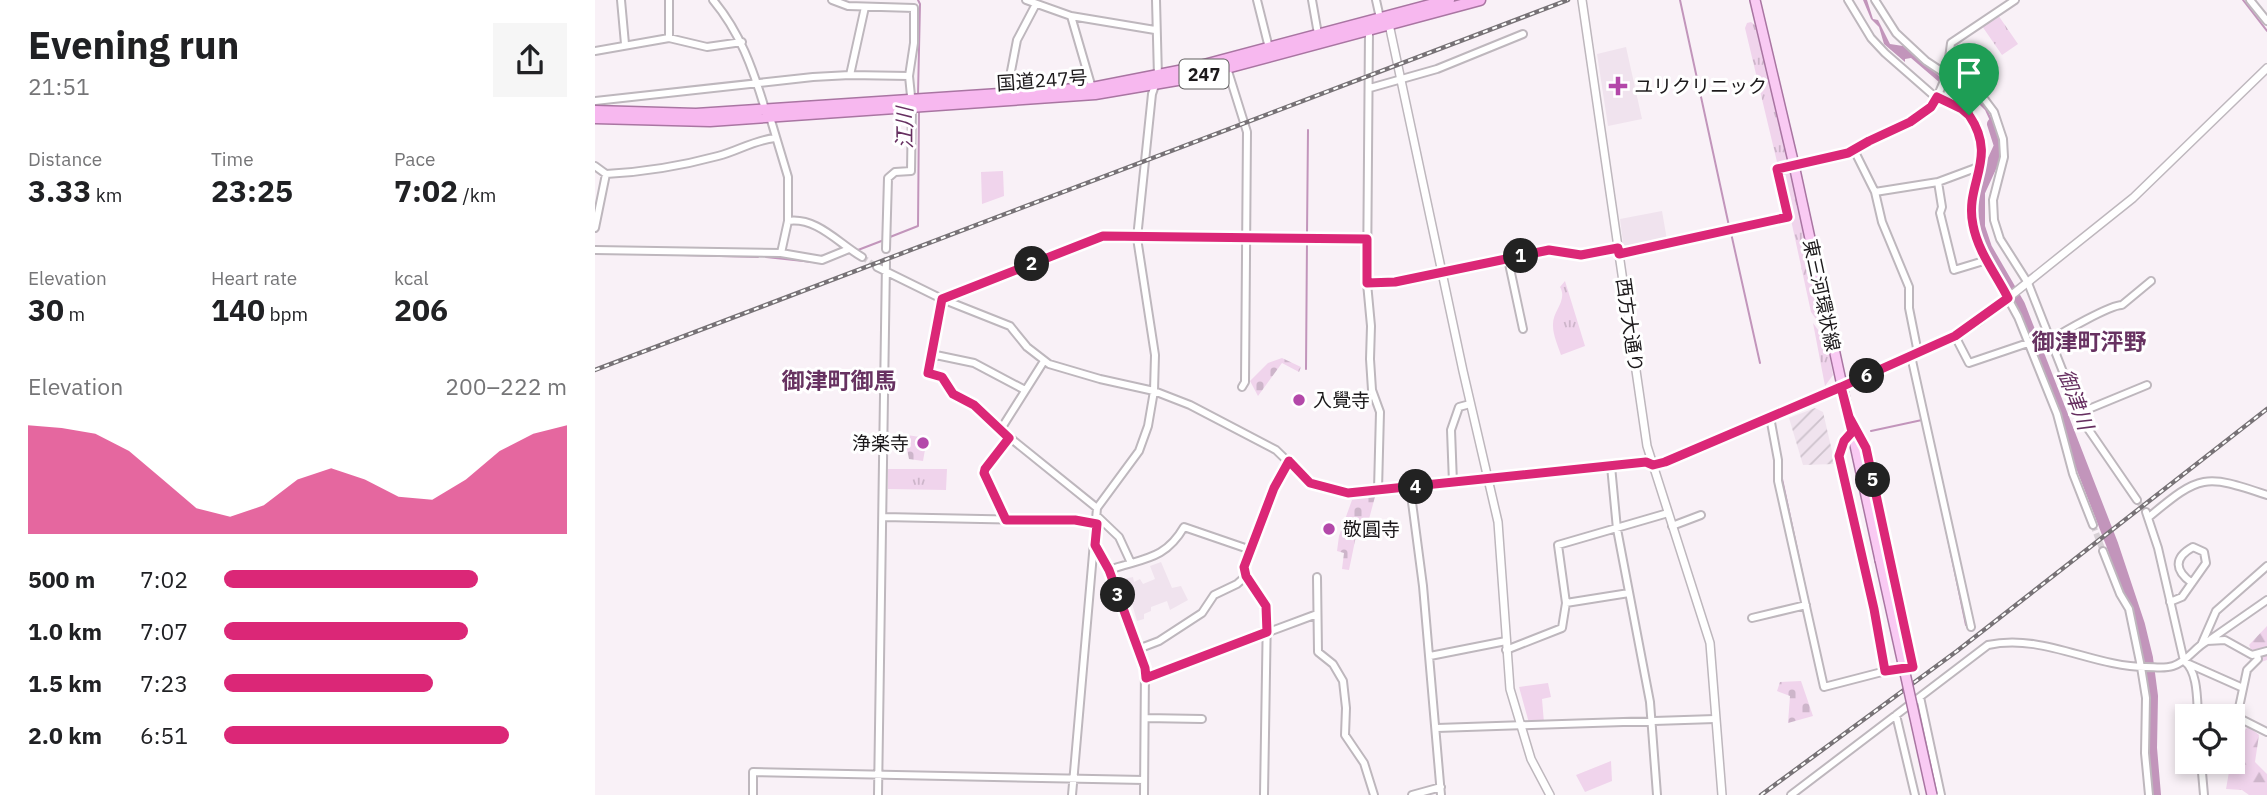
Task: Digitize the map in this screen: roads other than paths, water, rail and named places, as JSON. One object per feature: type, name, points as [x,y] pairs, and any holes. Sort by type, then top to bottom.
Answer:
[{"type":"highway","name":"国道247号","points":[[595,118],[695,121],[916,102],[1095,94],[1227,68],[1369,30],[1385,21],[1448,0]]},
{"type":"highway","name":"国道247号","points":[[916,102],[1156,81],[1318,34],[1480,0]]},
{"type":"highway","name":"国道247号","points":[[595,111],[768,113]]},
{"type":"main road","name":"東三河環状線","points":[[1755,0],[1794,165],[1932,795]]},
{"type":"street","points":[[621,0],[625,44]]},
{"type":"street","points":[[669,0],[669,38]]},
{"type":"street","points":[[713,0],[742,42],[785,160],[788,177],[788,220],[781,253]]},
{"type":"street","points":[[832,0],[848,6],[914,8],[914,43],[909,76],[916,102],[911,171],[895,172],[888,178],[886,249]]},
{"type":"street","points":[[1026,0],[1071,16],[1155,30]]},
{"type":"street","points":[[1072,795],[1097,512],[1139,451],[1148,426],[1154,391],[1155,355],[1136,238],[1156,81],[1156,0]]},
{"type":"street","points":[[1257,0],[1269,48]]},
{"type":"street","points":[[1312,0],[1318,34]]},
{"type":"street","points":[[1376,0],[1402,79],[1500,539],[1510,689],[1531,759],[1550,795]]},
{"type":"street","name":"西方大通り","points":[[1582,0],[1647,446],[1710,643],[1722,795]]},
{"type":"street","points":[[1848,0],[1871,38],[1938,95],[1962,109],[1975,125],[1982,146],[1981,166],[1971,213],[1977,239],[2009,298],[2057,414],[2073,474],[2093,525]]},
{"type":"street","points":[[1875,0],[1896,33],[1926,61],[1985,100],[1999,124],[2004,157],[1993,200],[1994,220],[2000,239],[2027,283],[2079,413],[2137,500]]},
{"type":"street","points":[[1367,283],[1395,282],[1549,250],[1581,255],[1619,251],[1788,217],[1777,169],[1854,150],[1922,115],[1938,95],[1946,75],[1951,43],[2015,0]]},
{"type":"street","points":[[2250,0],[2267,21]]},
{"type":"street","points":[[1007,92],[1017,40],[1036,4]]},
{"type":"street","points":[[850,75],[865,7]]},
{"type":"street","points":[[1071,16],[1092,88]]},
{"type":"street","points":[[1369,30],[1367,283],[1372,390],[1380,412],[1378,490]]},
{"type":"street","points":[[1370,88],[1437,69],[1523,34]]},
{"type":"street","points":[[595,51],[669,38],[708,47],[742,42]]},
{"type":"street","points":[[1227,68],[1247,132],[1245,382],[1242,387]]},
{"type":"street","points":[[877,267],[942,299],[1010,326],[1027,347],[1044,361],[1100,379],[1154,391],[1190,405],[1256,439],[1289,461],[1317,487],[1348,493],[1646,462],[1653,465],[1841,387],[1955,336],[2009,298],[2133,198],[2267,68]]},
{"type":"street","points":[[595,101],[850,75],[909,76]]},
{"type":"street","points":[[595,166],[605,174],[659,170],[775,138]]},
{"type":"street","points":[[1854,150],[1875,192],[1882,222],[1909,287],[1915,354],[1971,627]]},
{"type":"street","points":[[1875,192],[1938,182],[1981,166]]},
{"type":"street","points":[[595,228],[605,174]]},
{"type":"street","points":[[1938,182],[1942,207],[1940,213],[1954,270],[1987,260]]},
{"type":"street","points":[[788,220],[801,219],[813,223],[862,257]]},
{"type":"street","points":[[942,299],[1103,236],[1367,239]]},
{"type":"street","points":[[595,250],[781,253],[822,260],[849,249]]},
{"type":"street","points":[[1508,259],[1523,329]]},
{"type":"street","points":[[878,795],[886,262]]},
{"type":"street","points":[[2051,340],[2073,325],[2086,322],[2116,305],[2122,305],[2151,281]]},
{"type":"street","points":[[942,299],[928,373],[942,377],[953,394],[974,405],[1097,512],[1119,537],[1131,563]]},
{"type":"street","points":[[1955,336],[1969,363],[2028,343]]},
{"type":"street","points":[[931,354],[974,363],[1025,390]]},
{"type":"street","points":[[1002,429],[1044,361]]},
{"type":"street","points":[[2079,413],[2147,385]]},
{"type":"street","points":[[1453,483],[1451,430],[1459,407],[1470,404]]},
{"type":"street","points":[[1770,417],[1778,460],[1778,481],[1824,687],[1885,671],[1913,667],[1866,448],[1849,417]]},
{"type":"street","points":[[1852,432],[1844,441],[1839,456],[1874,609],[1885,671]]},
{"type":"street","points":[[1006,520],[984,473],[1009,438]]},
{"type":"street","points":[[1264,795],[1266,606],[1246,576],[1244,567],[1274,488],[1289,461]]},
{"type":"street","points":[[1611,466],[1617,529],[1653,722],[1657,795]]},
{"type":"street","points":[[2198,704],[2197,692],[2170,602],[2148,514],[2189,486],[2204,481],[2217,479],[2267,495]]},
{"type":"street","points":[[1410,487],[1430,656],[1441,795]]},
{"type":"street","points":[[1506,650],[1562,628],[1566,603],[1558,545],[1668,513]]},
{"type":"street","points":[[1672,526],[1701,515]]},
{"type":"street","points":[[883,517],[1075,520],[1097,524]]},
{"type":"street","points":[[1109,570],[1168,550],[1184,527],[1251,550]]},
{"type":"street","points":[[1095,545],[1109,570],[1145,668],[1144,795]]},
{"type":"street","points":[[2170,602],[2182,597],[2206,564],[2204,552],[2193,547],[2188,549],[2180,561],[2178,570],[2192,583]]},
{"type":"street","points":[[2103,551],[2129,609],[2143,667],[2149,795]]},
{"type":"street","points":[[2187,663],[2204,642],[2216,611],[2267,566]]},
{"type":"street","points":[[1138,649],[1159,641],[1202,613],[1214,595],[1237,584],[1246,576]]},
{"type":"street","points":[[1317,578],[1318,652],[1333,664],[1343,681],[1345,735],[1364,763],[1374,795]]},
{"type":"street","points":[[1566,603],[1629,593]]},
{"type":"street","points":[[2204,642],[2235,624],[2267,600]]},
{"type":"street","points":[[1752,618],[1806,605]]},
{"type":"street","points":[[1146,678],[1317,614]]},
{"type":"street","points":[[2204,642],[2225,640],[2257,655],[2267,651]]},
{"type":"street","points":[[1430,656],[1506,641]]},
{"type":"street","points":[[1791,795],[1988,645],[2001,642],[2045,646],[2143,667],[2187,663],[2243,688]]},
{"type":"street","points":[[2257,655],[2258,659],[2248,670],[2237,717],[2267,732]]},
{"type":"street","points":[[1920,696],[1941,795]]},
{"type":"street","points":[[1896,715],[1915,795]]},
{"type":"street","points":[[1145,718],[1202,719]]},
{"type":"street","points":[[1437,728],[1715,719]]},
{"type":"street","points":[[753,795],[753,772],[1144,780]]},
{"type":"street","points":[[2202,774],[2204,795]]},
{"type":"street","points":[[1412,795],[1441,787]]},
{"type":"waterway","name":"江川","points":[[918,0],[918,95]]},
{"type":"waterway","points":[[1680,0],[1729,226]]},
{"type":"waterway","points":[[2243,0],[2267,31]]},
{"type":"waterway","name":"江川","points":[[890,237],[918,226],[919,111]]},
{"type":"waterway","name":"御津川","points":[[1993,124],[2000,146],[1979,192],[1979,227],[1986,248],[2019,305],[2112,544],[2139,625],[2152,696],[2151,748],[2155,795]]},
{"type":"waterway","points":[[1307,234],[1308,130]]},
{"type":"waterway","points":[[1731,233],[1760,363]]},
{"type":"waterway","points":[[858,250],[884,240]]},
{"type":"waterway","points":[[1306,369],[1307,241]]},
{"type":"waterway","points":[[595,253],[636,254]]},
{"type":"waterway","points":[[766,257],[822,263],[849,253]]},
{"type":"waterway","points":[[646,254],[758,257]]},
{"type":"waterway","points":[[1871,431],[1922,420],[1923,422]]},
{"type":"waterway","points":[[1782,460],[1782,479],[1822,666]]},
{"type":"waterway","points":[[1936,482],[1966,625]]},
{"type":"tunnel","points":[[862,257],[877,267]]},
{"type":"tunnel","points":[[2137,500],[2146,512]]},
{"type":"tunnel","points":[[2093,525],[2103,551]]},
{"type":"railway","points":[[595,370],[1568,0]]},
{"type":"railway","points":[[1761,795],[1957,651],[2267,409]]},
{"type":"place","name":"ユリクリニック","points":[[1618,86]]},
{"type":"place","name":"入覺寺","points":[[1299,400]]},
{"type":"place","name":"浄楽寺","points":[[923,443]]},
{"type":"place","name":"敬圓寺","points":[[1329,529]]},
{"type":"district","name":"御津町泙野","points":[[2089,341]]},
{"type":"district","name":"御津町御馬","points":[[839,380]]}]
